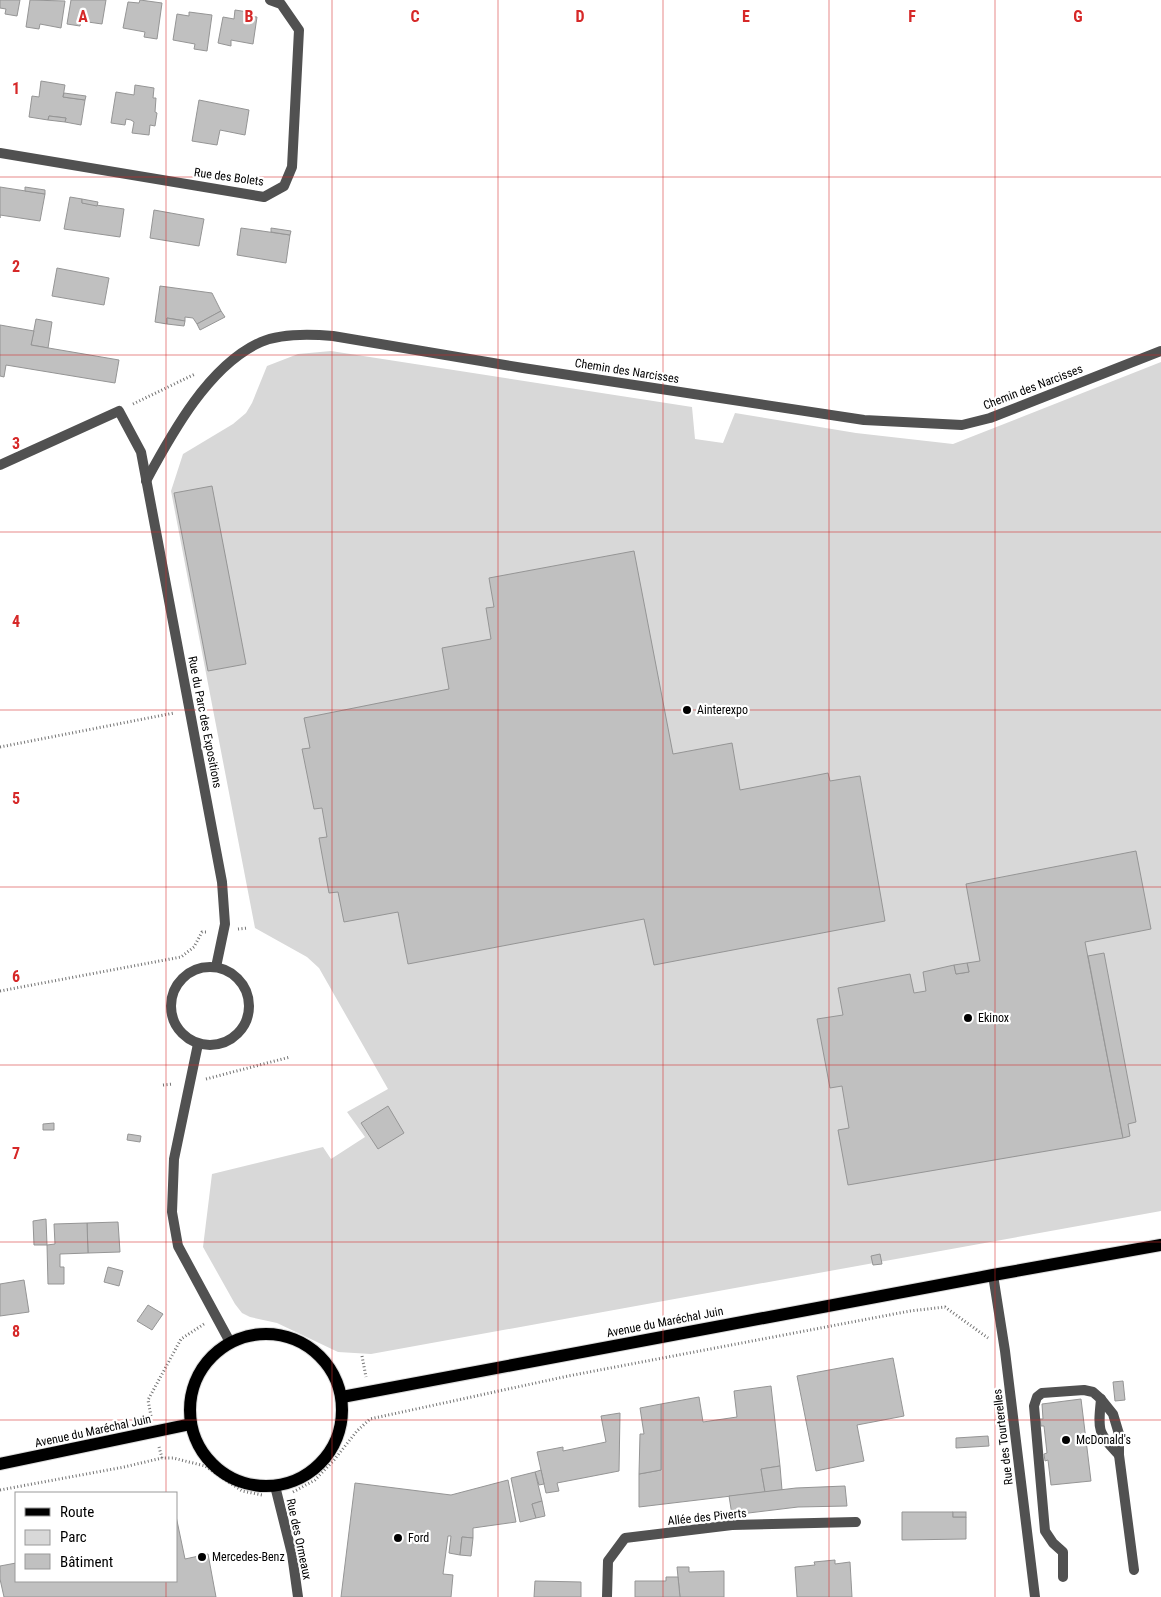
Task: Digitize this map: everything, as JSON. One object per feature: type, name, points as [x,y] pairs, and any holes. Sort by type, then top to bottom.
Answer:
[{"type":"main road","name":"Avenue du Maréchal Juin","points":[[342,1397],[1161,1245]]},
{"type":"main road","points":[[272,1333],[296,1339],[318,1353],[329,1366],[334,1373],[342,1397],[342,1422],[335,1445],[320,1466],[299,1480],[275,1486],[246,1484],[221,1472],[207,1459],[197,1442],[191,1424],[190,1404],[194,1384],[204,1366],[215,1352],[230,1342],[246,1336],[272,1333]]},
{"type":"main road","name":"Avenue du Maréchal Juin","points":[[0,1464],[191,1424]]},
{"type":"street","name":"Rue des Bolets","points":[[0,153],[264,197],[284,186],[292,167],[299,30],[280,4],[270,0]]},
{"type":"street","name":"Chemin des Narcisses","points":[[146,481],[173,432],[214,379],[238,355],[262,341],[292,335],[313,334],[333,336],[522,368],[864,420],[962,425],[990,418],[1161,351]]},
{"type":"street","name":"Rue du Parc des Expositions","points":[[119,411],[141,452],[222,882],[226,924],[216,967]]},
{"type":"street","points":[[2,461],[119,411]]},
{"type":"street","points":[[204,967],[216,967],[228,971],[244,987],[248,998],[249,1010],[246,1022],[240,1032],[231,1039],[221,1044],[209,1046],[198,1044],[186,1038],[176,1028],[171,1015],[171,1001],[175,988],[182,978],[204,967]]},
{"type":"street","points":[[198,1044],[174,1159],[172,1212],[178,1246],[230,1342]]},
{"type":"street","name":"Rue des Tourterelles","points":[[993,1275],[1005,1351],[1035,1597]]},
{"type":"street","points":[[1063,1577],[1063,1552],[1046,1531],[1034,1406],[1037,1397],[1042,1393],[1084,1390],[1093,1392],[1113,1414],[1119,1434],[1119,1455],[1134,1570]]},
{"type":"street","points":[[1101,1399],[1099,1423],[1103,1438],[1119,1455]]},
{"type":"street","name":"Rue des Ormeaux","points":[[275,1486],[292,1554],[298,1597]]},
{"type":"street","name":"Allée des Piverts","points":[[607,1597],[608,1561],[626,1538],[732,1526],[856,1522]]},
{"type":"path","points":[[119,411],[203,371]]},
{"type":"path","points":[[0,746],[190,710]]},
{"type":"path","points":[[0,991],[181,956],[194,947],[202,932],[248,928]]},
{"type":"path","points":[[163,1085],[189,1084],[290,1057]]},
{"type":"path","points":[[315,1480],[357,1431],[370,1419],[568,1376],[786,1334],[910,1311],[945,1307],[1005,1351]]},
{"type":"path","points":[[162,1458],[148,1400],[181,1339],[215,1316]]},
{"type":"path","points":[[0,1490],[162,1458],[173,1458],[205,1466],[242,1491]]},
{"type":"green space","name":"Ainterexpo","points":[[331,351],[692,407],[695,439],[723,443],[735,413],[856,433],[953,444],[1161,362],[1161,1211],[371,1354],[338,1352],[277,1323],[250,1317],[242,1313],[203,1247],[212,1174],[323,1147],[331,1159],[365,1137],[347,1112],[388,1089],[319,968],[307,957],[255,928],[171,491],[183,454],[233,424],[246,413],[267,366],[298,354]]},
{"type":"building","points":[[0,0],[20,0],[17,16],[5,14],[6,9],[0,8]]},
{"type":"building","points":[[30,0],[65,1],[61,28],[40,24],[39,29],[26,27]]},
{"type":"building","points":[[71,0],[106,0],[102,24],[81,21],[80,26],[67,24]]},
{"type":"building","points":[[140,0],[162,3],[157,39],[144,37],[145,32],[123,28],[128,2],[139,3]]},
{"type":"building","points":[[235,10],[248,12],[247,16],[257,17],[253,44],[231,40],[231,46],[218,43],[223,17],[234,19]]},
{"type":"building","points":[[189,12],[212,15],[207,51],[194,49],[195,44],[173,40],[177,14],[189,16]]},
{"type":"building","points":[[41,81],[65,85],[63,97],[85,100],[81,125],[65,122],[66,118],[49,116],[48,120],[29,117],[32,96],[39,97]]},
{"type":"building","points":[[135,85],[154,88],[153,98],[156,98],[155,112],[157,113],[155,126],[150,125],[149,135],[132,133],[134,122],[131,120],[126,119],[125,125],[111,123],[116,92],[134,95]]},
{"type":"building","points":[[64,93],[86,96],[85,100],[63,97]]},
{"type":"building","points":[[199,100],[249,110],[245,135],[220,130],[217,145],[192,141]]},
{"type":"building","points":[[49,116],[66,118],[65,122],[48,120]]},
{"type":"building","points":[[0,187],[45,194],[40,221],[0,215]]},
{"type":"building","points":[[25,187],[45,190],[45,194],[25,191]]},
{"type":"building","points":[[70,197],[82,199],[82,203],[124,209],[120,237],[64,229]]},
{"type":"building","points":[[82,199],[98,202],[97,206],[82,203]]},
{"type":"building","points":[[154,210],[204,219],[199,246],[150,238]]},
{"type":"building","points":[[241,228],[290,235],[286,263],[237,255]]},
{"type":"building","points":[[271,228],[291,231],[290,235],[271,232]]},
{"type":"building","points":[[57,268],[109,278],[104,305],[52,296]]},
{"type":"building","points":[[160,286],[212,293],[221,311],[197,324],[193,318],[185,317],[185,321],[167,318],[167,324],[155,322]]},
{"type":"building","points":[[221,311],[225,317],[200,330],[197,324]]},
{"type":"building","points":[[167,318],[185,321],[184,326],[167,324]]},
{"type":"building","points":[[36,319],[52,322],[48,348],[31,345]]},
{"type":"building","points":[[0,325],[34,331],[31,345],[119,360],[115,383],[6,365],[4,377],[0,376]]},
{"type":"building","points":[[212,486],[246,664],[208,671],[174,493]]},
{"type":"building","points":[[634,551],[673,754],[732,743],[740,790],[828,773],[830,781],[860,776],[885,921],[654,965],[644,919],[408,964],[398,912],[344,922],[338,892],[329,893],[319,838],[327,837],[322,808],[314,809],[302,749],[310,748],[304,718],[449,689],[442,648],[491,639],[486,608],[494,607],[489,578]]},
{"type":"building","name":"Ekinox","points":[[1136,851],[1151,929],[1085,942],[1123,1138],[848,1185],[838,1130],[849,1128],[842,1086],[830,1088],[817,1019],[843,1015],[838,988],[910,974],[914,993],[926,991],[923,972],[954,965],[956,974],[969,972],[967,963],[980,961],[966,884]]},
{"type":"building","points":[[1104,953],[1136,1122],[1128,1124],[1130,1136],[1123,1138],[1088,956]]},
{"type":"building","points":[[967,963],[969,972],[956,974],[954,965]]},
{"type":"building","points":[[388,1106],[404,1133],[378,1149],[361,1123]]},
{"type":"building","points":[[54,1123],[54,1130],[43,1130],[43,1124]]},
{"type":"building","points":[[128,1134],[141,1136],[140,1142],[127,1140]]},
{"type":"building","points":[[46,1219],[47,1245],[34,1245],[33,1221]]},
{"type":"building","points":[[118,1222],[120,1252],[88,1253],[87,1223]]},
{"type":"building","points":[[87,1223],[88,1253],[60,1254],[60,1267],[64,1267],[64,1284],[48,1284],[47,1245],[55,1244],[54,1224]]},
{"type":"building","points":[[880,1254],[882,1264],[873,1265],[871,1256]]},
{"type":"building","points":[[108,1267],[123,1271],[119,1286],[104,1282]]},
{"type":"building","points":[[24,1280],[29,1312],[0,1316],[0,1284]]},
{"type":"building","points":[[148,1305],[163,1314],[152,1330],[137,1321]]},
{"type":"building","points":[[893,1358],[904,1416],[857,1425],[864,1461],[816,1471],[797,1376]]},
{"type":"building","points":[[1123,1381],[1125,1400],[1115,1401],[1113,1382]]},
{"type":"building","points":[[771,1386],[780,1466],[761,1469],[765,1492],[639,1507],[639,1474],[661,1470],[661,1404],[699,1397],[703,1422],[737,1417],[734,1391]]},
{"type":"building","name":"McDonald's","points":[[1081,1399],[1091,1481],[1051,1485],[1048,1460],[1045,1461],[1044,1454],[1047,1453],[1044,1426],[1041,1426],[1040,1419],[1043,1419],[1042,1404]]},
{"type":"building","points":[[661,1404],[661,1470],[639,1474],[640,1434],[644,1434],[640,1408]]},
{"type":"building","points":[[620,1413],[619,1471],[557,1483],[559,1491],[546,1493],[537,1452],[563,1447],[563,1451],[606,1442],[601,1416]]},
{"type":"building","points":[[988,1436],[989,1446],[956,1448],[956,1438]]},
{"type":"building","points":[[780,1466],[782,1490],[765,1492],[761,1469]]},
{"type":"building","points":[[541,1470],[544,1484],[539,1485],[535,1472]]},
{"type":"building","points":[[535,1472],[542,1501],[532,1504],[536,1518],[520,1522],[511,1478]]},
{"type":"building","name":"Ford","points":[[508,1480],[516,1522],[473,1528],[473,1538],[462,1537],[460,1555],[449,1553],[451,1536],[448,1536],[443,1574],[453,1575],[451,1597],[341,1597],[355,1483],[451,1495]]},
{"type":"building","points":[[845,1486],[847,1506],[798,1507],[732,1515],[729,1496],[796,1488]]},
{"type":"building","points":[[542,1501],[545,1516],[536,1518],[532,1504]]},
{"type":"building","points":[[902,1512],[953,1512],[953,1517],[966,1517],[966,1539],[902,1540]]},
{"type":"building","points":[[953,1512],[966,1512],[966,1517],[953,1517]]},
{"type":"building","name":"Mercedes-Benz","points":[[178,1526],[185,1559],[208,1554],[216,1597],[4,1597],[0,1579],[0,1566],[15,1563],[15,1582],[178,1582]]},
{"type":"building","points":[[462,1537],[473,1538],[471,1556],[460,1555]]},
{"type":"building","points":[[835,1560],[835,1564],[850,1562],[852,1597],[797,1597],[795,1567],[815,1565],[814,1562]]},
{"type":"building","points":[[677,1567],[689,1567],[689,1572],[724,1571],[724,1597],[680,1597]]},
{"type":"building","points":[[666,1577],[678,1577],[680,1597],[635,1597],[635,1581],[666,1581]]},
{"type":"building","points":[[535,1581],[581,1582],[581,1597],[534,1597]]},
{"type":"place","name":"Ainterexpo","points":[[687,710]]},
{"type":"place","name":"Ekinox","points":[[968,1018]]},
{"type":"place","name":"McDonald's","points":[[1066,1440]]},
{"type":"place","name":"Ford","points":[[398,1538]]},
{"type":"place","name":"Mercedes-Benz","points":[[202,1557]]}]
